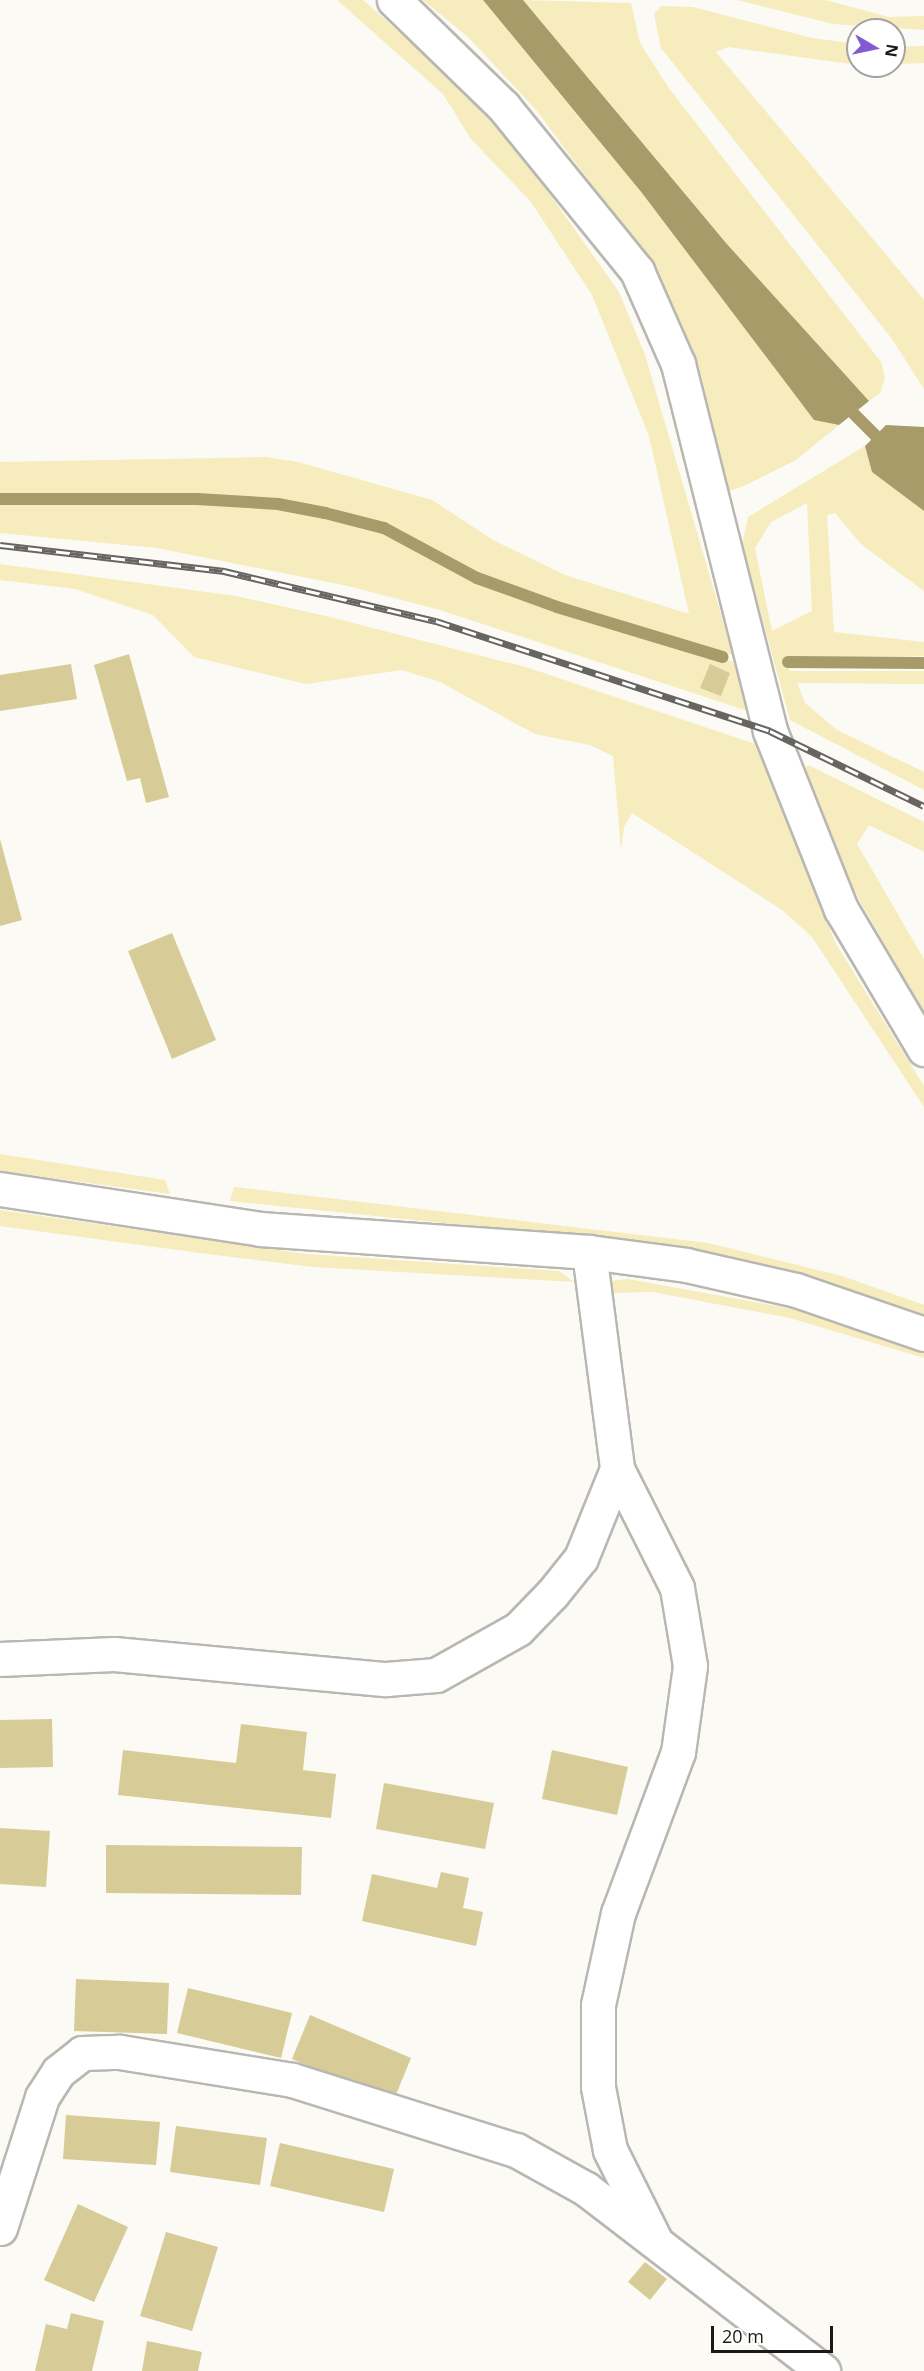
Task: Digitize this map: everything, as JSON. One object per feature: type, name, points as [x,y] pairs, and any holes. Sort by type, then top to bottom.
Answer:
[{"type":"street","points":[[394,0],[503,106],[637,271],[678,364],[770,731],[841,909],[924,1049]]},
{"type":"street","points":[[0,1188],[260,1228],[589,1252],[744,1276],[868,1311],[924,1334]]},
{"type":"street","points":[[589,1252],[616,1469],[677,1588],[690,1666],[678,1752],[618,1913],[598,2005],[598,2087],[610,2150],[656,2242]]},
{"type":"street","points":[[0,1659],[114,1654],[386,1679],[436,1675],[518,1629],[552,1594],[581,1558],[616,1469]]},
{"type":"street","points":[[0,2228],[42,2097],[58,2072],[82,2053],[120,2052],[292,2080],[516,2150],[586,2190],[823,2371]]},
{"type":"shaded area","points":[[337,0],[363,0],[461,87],[524,158],[619,292],[645,355],[733,655],[558,606],[478,576],[384,526],[326,511],[278,502],[197,497],[0,497],[0,462],[266,457],[298,462],[432,500],[493,540],[565,575],[689,614],[649,436],[592,295],[531,202],[471,139],[443,94]]},
{"type":"shaded area","points":[[423,0],[483,0],[642,193],[814,420],[839,425],[796,460],[744,486],[729,491],[719,486],[678,320],[660,277],[537,111],[469,38]]},
{"type":"shaded area","points":[[483,0],[523,0],[726,243],[869,401],[839,425],[814,420],[642,193]]},
{"type":"shaded area","points":[[523,0],[631,3],[640,43],[668,87],[881,362],[885,378],[880,393],[869,401],[726,243]]},
{"type":"shaded area","points":[[737,0],[825,0],[889,17],[924,16],[924,30],[906,29],[906,18],[846,18],[846,25],[833,24]]},
{"type":"shaded area","points":[[661,6],[693,7],[812,38],[846,42],[846,63],[728,47],[716,52],[924,300],[924,389],[892,339],[661,48],[654,14]]},
{"type":"shaded area","points":[[924,46],[924,63],[906,64],[906,47]]},
{"type":"shaded area","points":[[886,425],[924,427],[924,511],[872,472],[865,446]]},
{"type":"shaded area","points":[[865,446],[872,472],[924,511],[924,591],[862,545],[835,513],[827,515],[834,632],[924,642],[924,656],[786,657],[790,671],[924,671],[924,684],[797,683],[805,703],[837,730],[924,772],[924,790],[790,720],[742,545],[748,517]],"holes":[[[807,503],[812,611],[772,631],[755,548],[771,522]]]},
{"type":"shaded area","points":[[0,501],[277,505],[383,530],[476,579],[734,662],[748,711],[440,610],[348,586],[157,548],[0,533]]},
{"type":"shaded area","points":[[0,564],[236,596],[326,616],[529,668],[755,744],[836,944],[924,1086],[924,1107],[812,937],[782,910],[632,813],[624,827],[621,850],[613,756],[590,745],[535,734],[440,682],[402,670],[306,684],[194,657],[153,615],[75,589],[0,580]]},
{"type":"shaded area","points":[[808,765],[924,822],[924,852],[869,825],[857,844],[924,959],[924,1013],[840,866],[800,773]]},
{"type":"shaded area","points":[[0,1154],[165,1180],[170,1194],[0,1171]]},
{"type":"shaded area","points":[[234,1187],[708,1243],[842,1276],[924,1305],[924,1317],[804,1274],[739,1260],[582,1237],[230,1201]]},
{"type":"shaded area","points":[[0,1210],[306,1254],[559,1271],[574,1282],[313,1267],[200,1253],[0,1226]]},
{"type":"shaded area","points":[[628,1279],[804,1311],[924,1349],[924,1358],[790,1318],[652,1292],[609,1293],[611,1281]]},
{"type":"building","points":[[129,654],[169,797],[146,803],[140,778],[127,781],[94,665]]},
{"type":"building","points":[[71,664],[77,699],[0,711],[0,675]]},
{"type":"building","points":[[710,664],[730,673],[721,696],[700,688]]},
{"type":"building","points":[[0,839],[22,920],[0,926]]},
{"type":"building","points":[[172,933],[216,1040],[172,1059],[128,951]]},
{"type":"building","points":[[52,1719],[53,1767],[0,1768],[0,1720]]},
{"type":"building","points":[[241,1724],[307,1732],[303,1770],[336,1774],[331,1818],[118,1795],[123,1750],[236,1763]]},
{"type":"building","points":[[552,1750],[628,1767],[617,1815],[542,1799]]},
{"type":"building","points":[[384,1783],[494,1803],[485,1849],[376,1829]]},
{"type":"building","points":[[0,1828],[50,1831],[46,1887],[0,1884]]},
{"type":"building","points":[[106,1845],[302,1847],[301,1895],[106,1893]]},
{"type":"building","points":[[441,1872],[469,1878],[463,1908],[483,1912],[476,1946],[362,1921],[372,1874],[437,1888]]},
{"type":"building","points":[[76,1979],[169,1983],[167,2034],[74,2031]]},
{"type":"building","points":[[188,1988],[292,2013],[281,2058],[177,2033]]},
{"type":"building","points":[[310,2015],[411,2058],[393,2102],[292,2059]]},
{"type":"building","points":[[66,2115],[160,2122],[156,2165],[63,2159]]},
{"type":"building","points":[[176,2126],[267,2138],[260,2185],[170,2172]]},
{"type":"building","points":[[280,2143],[394,2169],[384,2212],[270,2186]]},
{"type":"building","points":[[78,2204],[128,2227],[94,2302],[44,2280]]},
{"type":"building","points":[[166,2232],[218,2247],[192,2331],[140,2316]]},
{"type":"building","points":[[645,2262],[667,2279],[650,2300],[628,2282]]},
{"type":"building","points":[[71,2313],[104,2321],[92,2371],[35,2371],[46,2324],[67,2329]]},
{"type":"building","points":[[147,2341],[202,2352],[198,2371],[142,2371]]},
{"type":"waterway","points":[[843,403],[886,446]]},
{"type":"waterway","points":[[0,499],[197,499],[278,504],[325,513],[384,528],[477,578],[557,607],[723,657]]},
{"type":"waterway","points":[[788,662],[924,663]]},
{"type":"railway","points":[[0,545],[224,571],[436,621],[770,731],[924,806]]}]
